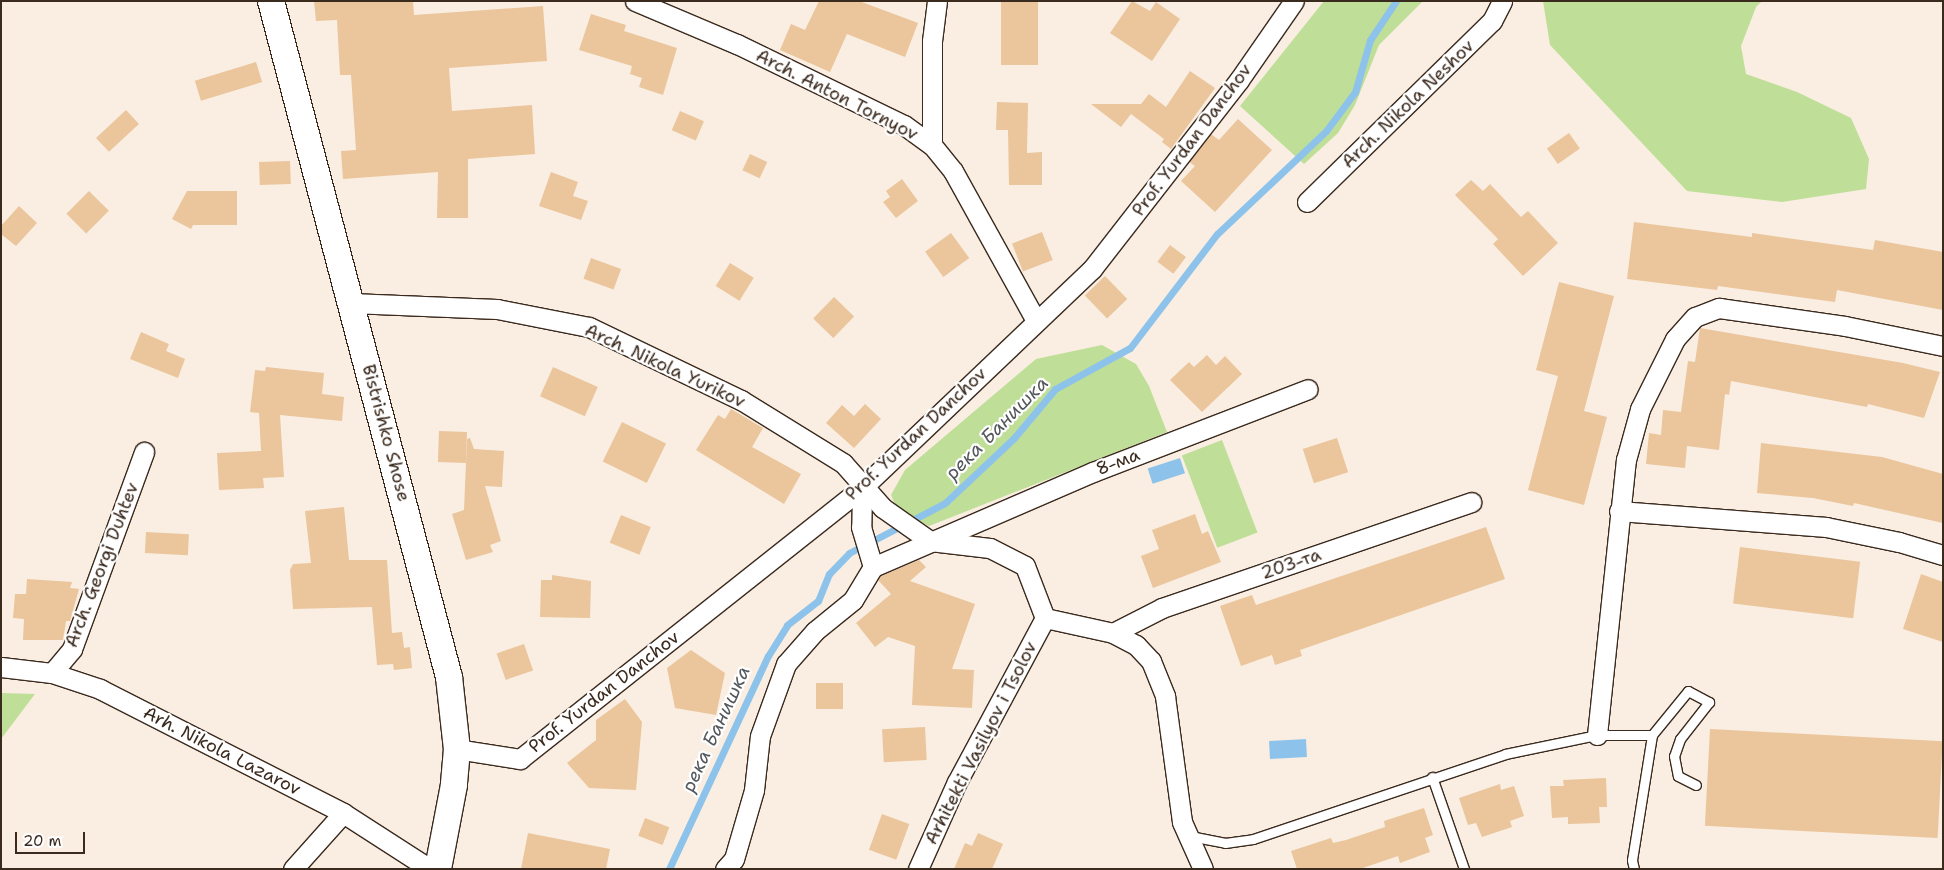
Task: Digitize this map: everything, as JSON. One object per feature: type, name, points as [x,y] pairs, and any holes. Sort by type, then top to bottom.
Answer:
[{"type":"street","name":"Bistrishko Shose","points":[[271,1],[448,677],[456,749],[454,785],[438,869]]},
{"type":"street","name":"Arch. Anton Tornyov","points":[[636,1],[737,44],[904,125],[932,145],[953,171],[1036,321]]},
{"type":"street","points":[[932,145],[932,41],[937,1]]},
{"type":"street","name":"Prof. Yurdan Danchov","points":[[456,749],[520,759],[862,488],[1092,269],[1239,80],[1294,1]]},
{"type":"street","name":"Arch. Nikola Neshov","points":[[1307,202],[1492,21],[1502,1]]},
{"type":"street","name":"Arch. Nikola Yurikov","points":[[351,303],[497,309],[589,327],[741,400],[843,463],[862,488],[883,508],[930,541]]},
{"type":"street","points":[[1596,735],[1626,460],[1640,409],[1674,339],[1695,317],[1719,308],[1749,310],[1943,346]]},
{"type":"street","name":"8-ма","points":[[873,568],[930,541],[1093,472],[1308,390]]},
{"type":"street","name":"Arch. Georgi Duhtev","points":[[52,673],[72,649],[144,452]]},
{"type":"street","points":[[725,869],[734,859],[754,790],[760,736],[786,664],[814,631],[853,600],[873,568],[861,527],[862,488]]},
{"type":"street","name":"203-та","points":[[1113,633],[1162,608],[1471,502]]},
{"type":"street","points":[[1619,511],[1826,527],[1899,542],[1943,555]]},
{"type":"street","points":[[930,541],[990,548],[1024,566],[1045,618],[1113,633],[1136,645],[1151,662],[1165,696],[1178,806],[1182,822],[1190,836],[1203,869]]},
{"type":"street","name":"Arhitekti Vasilyov i Tsolov","points":[[918,869],[957,782],[1045,618]]},
{"type":"street","name":"Arh. Nikola Lazarov","points":[[1,667],[52,673],[100,689],[343,812],[430,869]]},
{"type":"street","points":[[293,869],[343,812]]},
{"type":"lane","points":[[1634,869],[1632,860],[1652,736],[1688,691],[1709,702],[1680,739],[1674,756],[1678,776],[1696,785]]},
{"type":"lane","points":[[1190,836],[1225,843],[1253,839],[1505,754],[1596,735],[1652,736]]},
{"type":"lane","points":[[1432,778],[1464,869]]},
{"type":"green space","points":[[1324,1],[1423,1],[1379,45],[1355,105],[1338,133],[1304,164],[1240,106]]},
{"type":"green space","points":[[1543,1],[1762,1],[1756,7],[1741,46],[1746,74],[1797,92],[1851,118],[1869,159],[1866,189],[1782,202],[1687,191],[1550,45]]},
{"type":"green space","points":[[1102,345],[1136,364],[1149,386],[1167,432],[929,526],[897,509],[891,495],[905,470],[1036,359]]},
{"type":"green space","points":[[1222,440],[1257,532],[1217,548],[1182,455]]},
{"type":"green space","points":[[1,693],[35,694],[1,739]]},
{"type":"water","points":[[1180,458],[1185,473],[1153,484],[1148,469]]},
{"type":"water","points":[[1306,739],[1307,757],[1270,759],[1269,741]]},
{"type":"building","points":[[314,1],[413,1],[414,15],[543,6],[547,61],[449,68],[452,111],[532,105],[535,154],[468,159],[468,218],[437,218],[438,172],[343,179],[341,151],[356,150],[351,75],[340,75],[337,20],[316,21]]},
{"type":"building","points":[[819,1],[859,1],[918,23],[905,57],[847,34],[830,72],[780,50],[791,24],[805,30]]},
{"type":"building","points":[[1001,1],[1038,1],[1038,65],[1001,65]]},
{"type":"building","points":[[1132,1],[1150,11],[1156,2],[1180,19],[1152,61],[1110,33]]},
{"type":"building","points":[[591,14],[626,25],[624,31],[677,48],[663,95],[639,87],[642,78],[630,74],[632,66],[579,50]]},
{"type":"building","points":[[256,62],[262,82],[201,101],[195,81]]},
{"type":"building","points":[[1190,71],[1215,88],[1171,149],[1162,142],[1164,139],[1131,114],[1121,127],[1091,104],[1141,104],[1149,94],[1166,107]]},
{"type":"building","points":[[997,102],[1028,103],[1027,153],[1042,152],[1042,185],[1009,185],[1008,130],[996,130]]},
{"type":"building","points":[[126,110],[139,124],[109,152],[96,138]]},
{"type":"building","points":[[680,111],[704,121],[696,140],[672,130]]},
{"type":"building","points":[[1238,119],[1272,150],[1215,212],[1181,181],[1195,166],[1189,162],[1211,134],[1219,140]]},
{"type":"building","points":[[1569,133],[1580,149],[1558,164],[1547,148]]},
{"type":"building","points":[[750,154],[767,162],[760,178],[742,170]]},
{"type":"building","points":[[290,161],[291,184],[260,185],[259,162]]},
{"type":"building","points":[[551,172],[578,182],[573,196],[588,201],[581,220],[539,206]]},
{"type":"building","points":[[902,179],[918,201],[896,218],[883,202],[890,197],[886,191]]},
{"type":"building","points":[[1471,180],[1483,191],[1490,184],[1521,217],[1528,211],[1558,243],[1523,276],[1493,244],[1498,239],[1455,195]]},
{"type":"building","points":[[89,191],[109,211],[86,233],[66,214]]},
{"type":"building","points":[[187,191],[237,191],[237,225],[193,225],[191,229],[172,219]]},
{"type":"building","points":[[19,206],[37,223],[16,246],[1,234],[1,226]]},
{"type":"building","points":[[1634,222],[1752,237],[1752,233],[1873,250],[1875,240],[1943,252],[1943,310],[1837,290],[1835,302],[1718,286],[1717,290],[1627,279]]},
{"type":"building","points":[[1042,232],[1053,260],[1023,271],[1012,243]]},
{"type":"building","points":[[951,233],[969,258],[943,277],[925,252]]},
{"type":"building","points":[[1170,245],[1186,257],[1173,274],[1157,262]]},
{"type":"building","points":[[591,258],[621,269],[614,290],[583,279]]},
{"type":"building","points":[[730,263],[754,278],[739,301],[716,286]]},
{"type":"building","points":[[1105,276],[1127,299],[1107,318],[1085,295]]},
{"type":"building","points":[[1559,282],[1614,296],[1584,411],[1607,417],[1584,505],[1528,490],[1558,376],[1536,370]]},
{"type":"building","points":[[834,297],[854,316],[833,338],[813,319]]},
{"type":"building","points":[[1700,328],[1903,363],[1940,372],[1924,418],[1868,404],[1867,407],[1731,381],[1729,395],[1725,394],[1719,450],[1687,446],[1685,468],[1646,464],[1649,433],[1661,435],[1663,410],[1681,412],[1688,361],[1695,362]]},
{"type":"building","points":[[141,332],[169,344],[166,351],[185,359],[178,378],[130,359]]},
{"type":"building","points":[[1207,355],[1216,365],[1225,356],[1242,374],[1202,412],[1170,380],[1189,362],[1194,367]]},
{"type":"building","points":[[266,367],[324,373],[322,394],[344,397],[342,421],[280,415],[284,477],[263,478],[264,488],[219,490],[217,453],[261,451],[259,413],[250,412],[255,370],[265,371]]},
{"type":"building","points":[[553,367],[598,387],[585,416],[540,396]]},
{"type":"building","points":[[865,404],[881,419],[854,448],[826,423],[842,405],[854,416]]},
{"type":"building","points":[[731,409],[763,428],[752,447],[801,474],[784,504],[696,450],[718,415],[725,419]]},
{"type":"building","points":[[622,422],[666,443],[647,483],[603,462]]},
{"type":"building","points":[[439,431],[467,432],[466,463],[438,462]]},
{"type":"building","points":[[470,438],[474,449],[504,451],[502,487],[485,486],[501,541],[490,545],[493,552],[466,560],[452,514],[464,510],[467,439]]},
{"type":"building","points":[[1337,438],[1348,472],[1314,483],[1303,449]]},
{"type":"building","points":[[1761,443],[1882,457],[1943,474],[1943,523],[1854,503],[1853,506],[1813,498],[1757,493]]},
{"type":"building","points":[[344,507],[349,560],[387,560],[392,633],[402,632],[404,648],[410,647],[412,668],[394,670],[393,664],[377,665],[372,607],[293,609],[290,570],[293,564],[311,563],[305,511]]},
{"type":"building","points":[[1195,514],[1202,534],[1208,531],[1221,562],[1153,588],[1141,556],[1159,549],[1152,530]]},
{"type":"building","points":[[621,515],[651,527],[639,555],[610,543]]},
{"type":"building","points":[[1486,527],[1505,579],[1300,650],[1302,656],[1275,665],[1272,655],[1241,666],[1220,606],[1252,595],[1256,605]]},
{"type":"building","points":[[146,532],[189,534],[188,555],[145,553]]},
{"type":"building","points":[[1740,547],[1860,562],[1853,618],[1733,604]]},
{"type":"building","points":[[919,560],[926,567],[910,581],[975,604],[952,669],[974,670],[972,708],[912,705],[915,646],[888,637],[875,647],[856,623],[891,594],[878,580],[881,576]]},
{"type":"building","points":[[1921,574],[1943,582],[1943,642],[1903,629]]},
{"type":"building","points":[[552,575],[591,581],[590,618],[540,617],[541,580],[552,580]]},
{"type":"building","points":[[27,579],[72,582],[70,588],[79,589],[70,621],[66,621],[63,640],[23,640],[24,619],[13,618],[15,594],[26,594]]},
{"type":"building","points":[[524,644],[533,670],[506,680],[497,653]]},
{"type":"building","points":[[691,650],[725,673],[716,715],[675,708],[667,668]]},
{"type":"building","points":[[816,683],[843,683],[843,709],[816,709]]},
{"type":"building","points":[[625,699],[642,722],[636,790],[589,788],[567,763],[596,740],[596,720]]},
{"type":"building","points":[[925,727],[927,760],[884,762],[882,729]]},
{"type":"building","points":[[1710,729],[1943,741],[1938,838],[1705,826]]},
{"type":"building","points":[[1606,778],[1607,807],[1599,807],[1600,823],[1568,824],[1568,817],[1552,818],[1550,786],[1564,786],[1563,780]]},
{"type":"building","points":[[1500,784],[1501,790],[1514,786],[1524,816],[1510,821],[1512,827],[1482,837],[1476,823],[1468,825],[1459,798]]},
{"type":"building","points":[[1424,808],[1433,835],[1425,838],[1430,852],[1400,863],[1398,856],[1360,869],[1297,869],[1291,851],[1331,838],[1333,843],[1346,840],[1385,827],[1384,821]]},
{"type":"building","points":[[882,814],[909,824],[896,860],[869,850]]},
{"type":"building","points":[[645,818],[669,827],[662,845],[638,836]]},
{"type":"building","points":[[528,833],[610,849],[606,869],[521,869]]},
{"type":"building","points":[[978,833],[1003,844],[992,869],[954,869],[965,843],[972,846]]},
{"type":"waterway","name":"река Банишка","points":[[669,869],[768,656],[787,625],[818,601],[829,574],[849,553],[945,503],[1014,438],[1055,389],[1130,348],[1217,234],[1326,131],[1355,92],[1370,40],[1396,1]]}]
